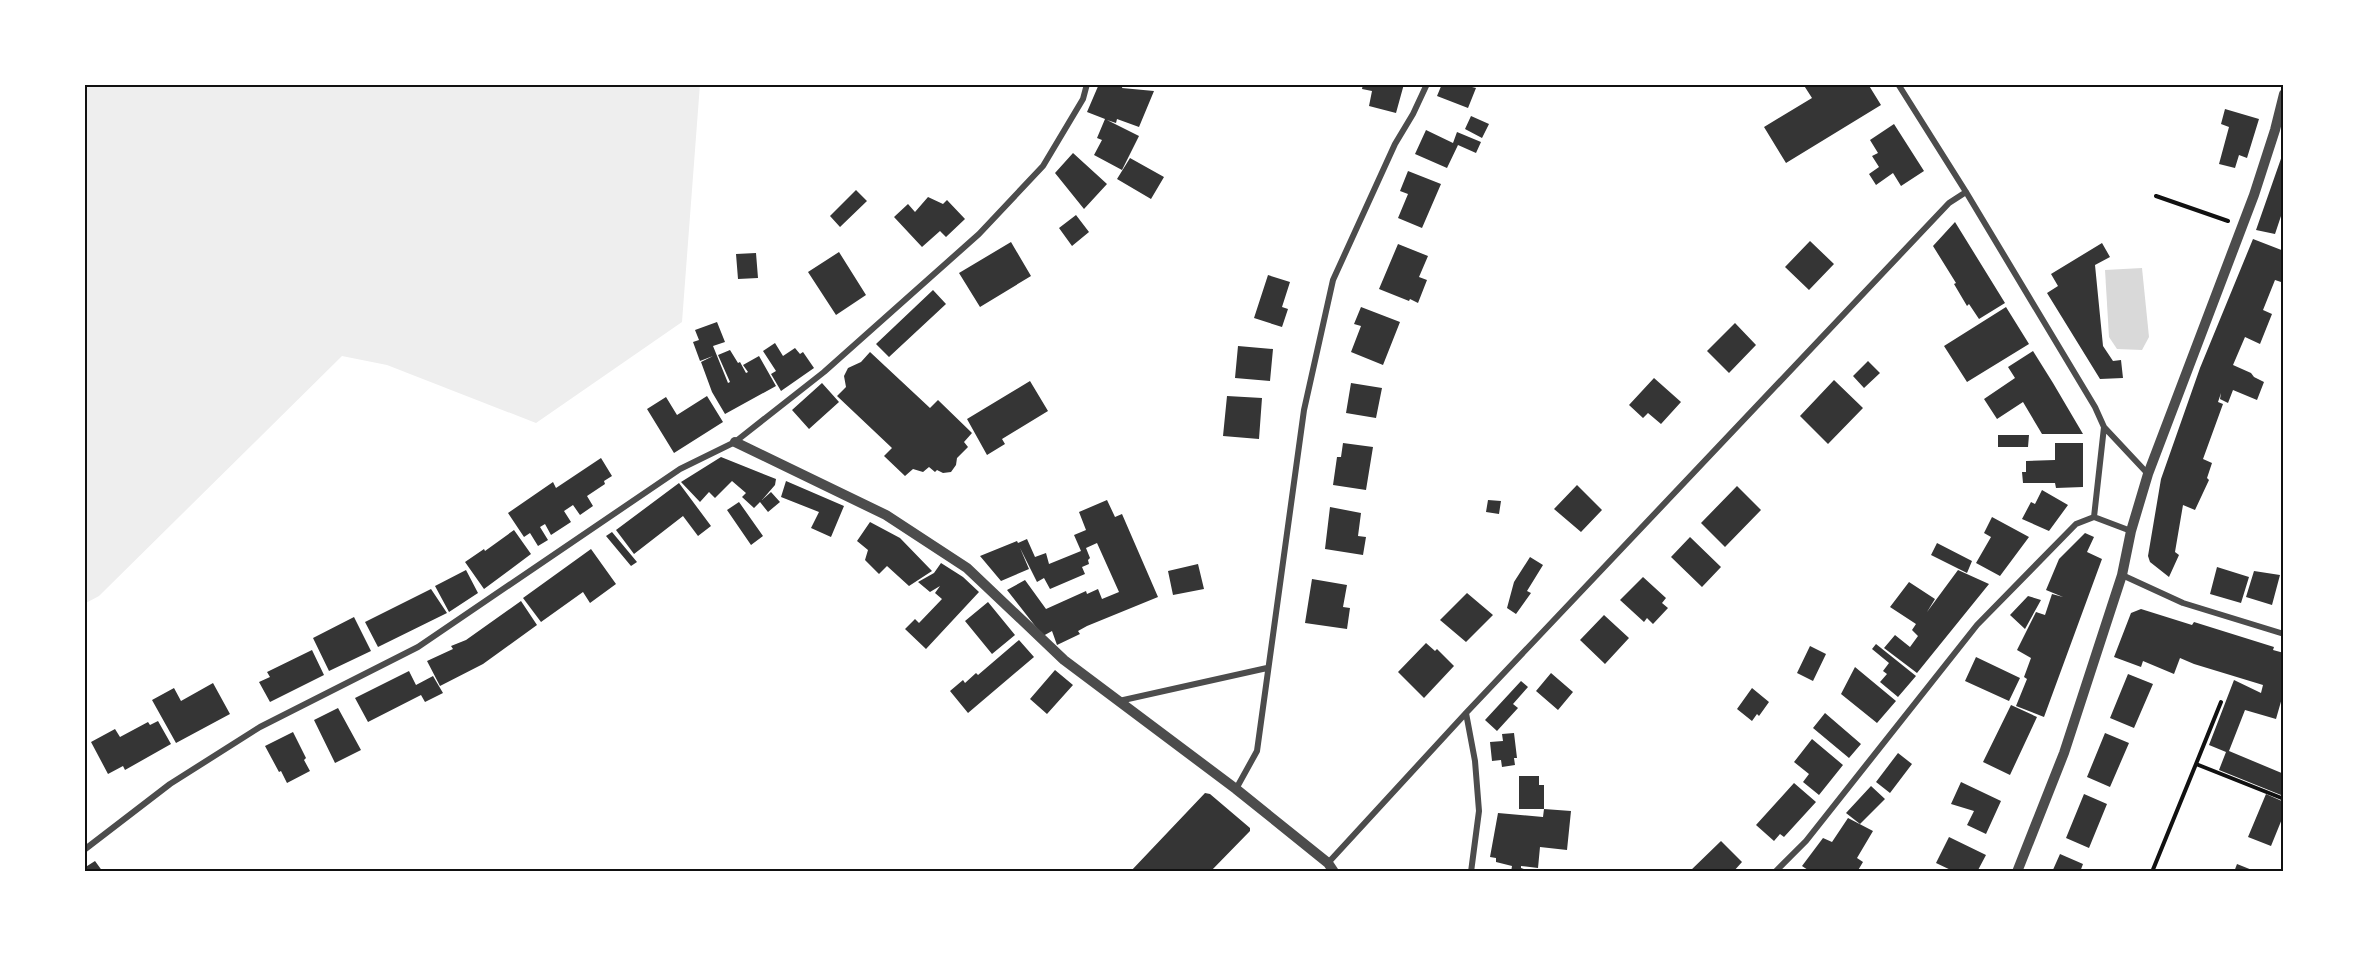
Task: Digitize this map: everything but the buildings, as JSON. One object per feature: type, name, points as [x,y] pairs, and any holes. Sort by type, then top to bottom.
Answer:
[{"type":"street","points":[[84,850],[170,784],[260,727],[418,647],[680,469],[735,442],[824,372],[979,234],[1043,166],[1083,99],[1087,84]]},
{"type":"street","points":[[1236,789],[1257,751],[1304,410],[1333,280],[1395,144],[1427,84]]},
{"type":"street","points":[[1898,84],[1966,192],[2095,407],[2104,427],[2148,474]]},
{"type":"street","points":[[2017,872],[2064,753],[2122,575],[2131,531],[2148,474],[2243,226],[2275,130],[2284,94]]},
{"type":"street","points":[[735,442],[886,515],[967,568],[1064,660],[1236,789],[1331,868],[1466,713],[1949,204],[1966,192]]},
{"type":"street","points":[[2094,518],[2104,427]]},
{"type":"street","points":[[1775,872],[1806,841],[1977,625],[2076,524],[2094,518],[2131,531]]},
{"type":"street","points":[[2122,575],[2183,603],[2284,634]]},
{"type":"street","points":[[1119,701],[1267,668]]},
{"type":"street","points":[[1466,713],[1475,761],[1479,812],[1471,872]]},
{"type":"path","points":[[2156,196],[2243,226]]},
{"type":"path","points":[[2152,872],[2222,702]]},
{"type":"path","points":[[2196,764],[2284,799]]},
{"type":"shaded area","points":[[84,84],[700,84],[682,322],[536,423],[387,365],[342,356],[99,596],[84,604]]},
{"type":"shaded area","points":[[2142,268],[2149,337],[2142,350],[2117,349],[2109,337],[2105,270]]}]
